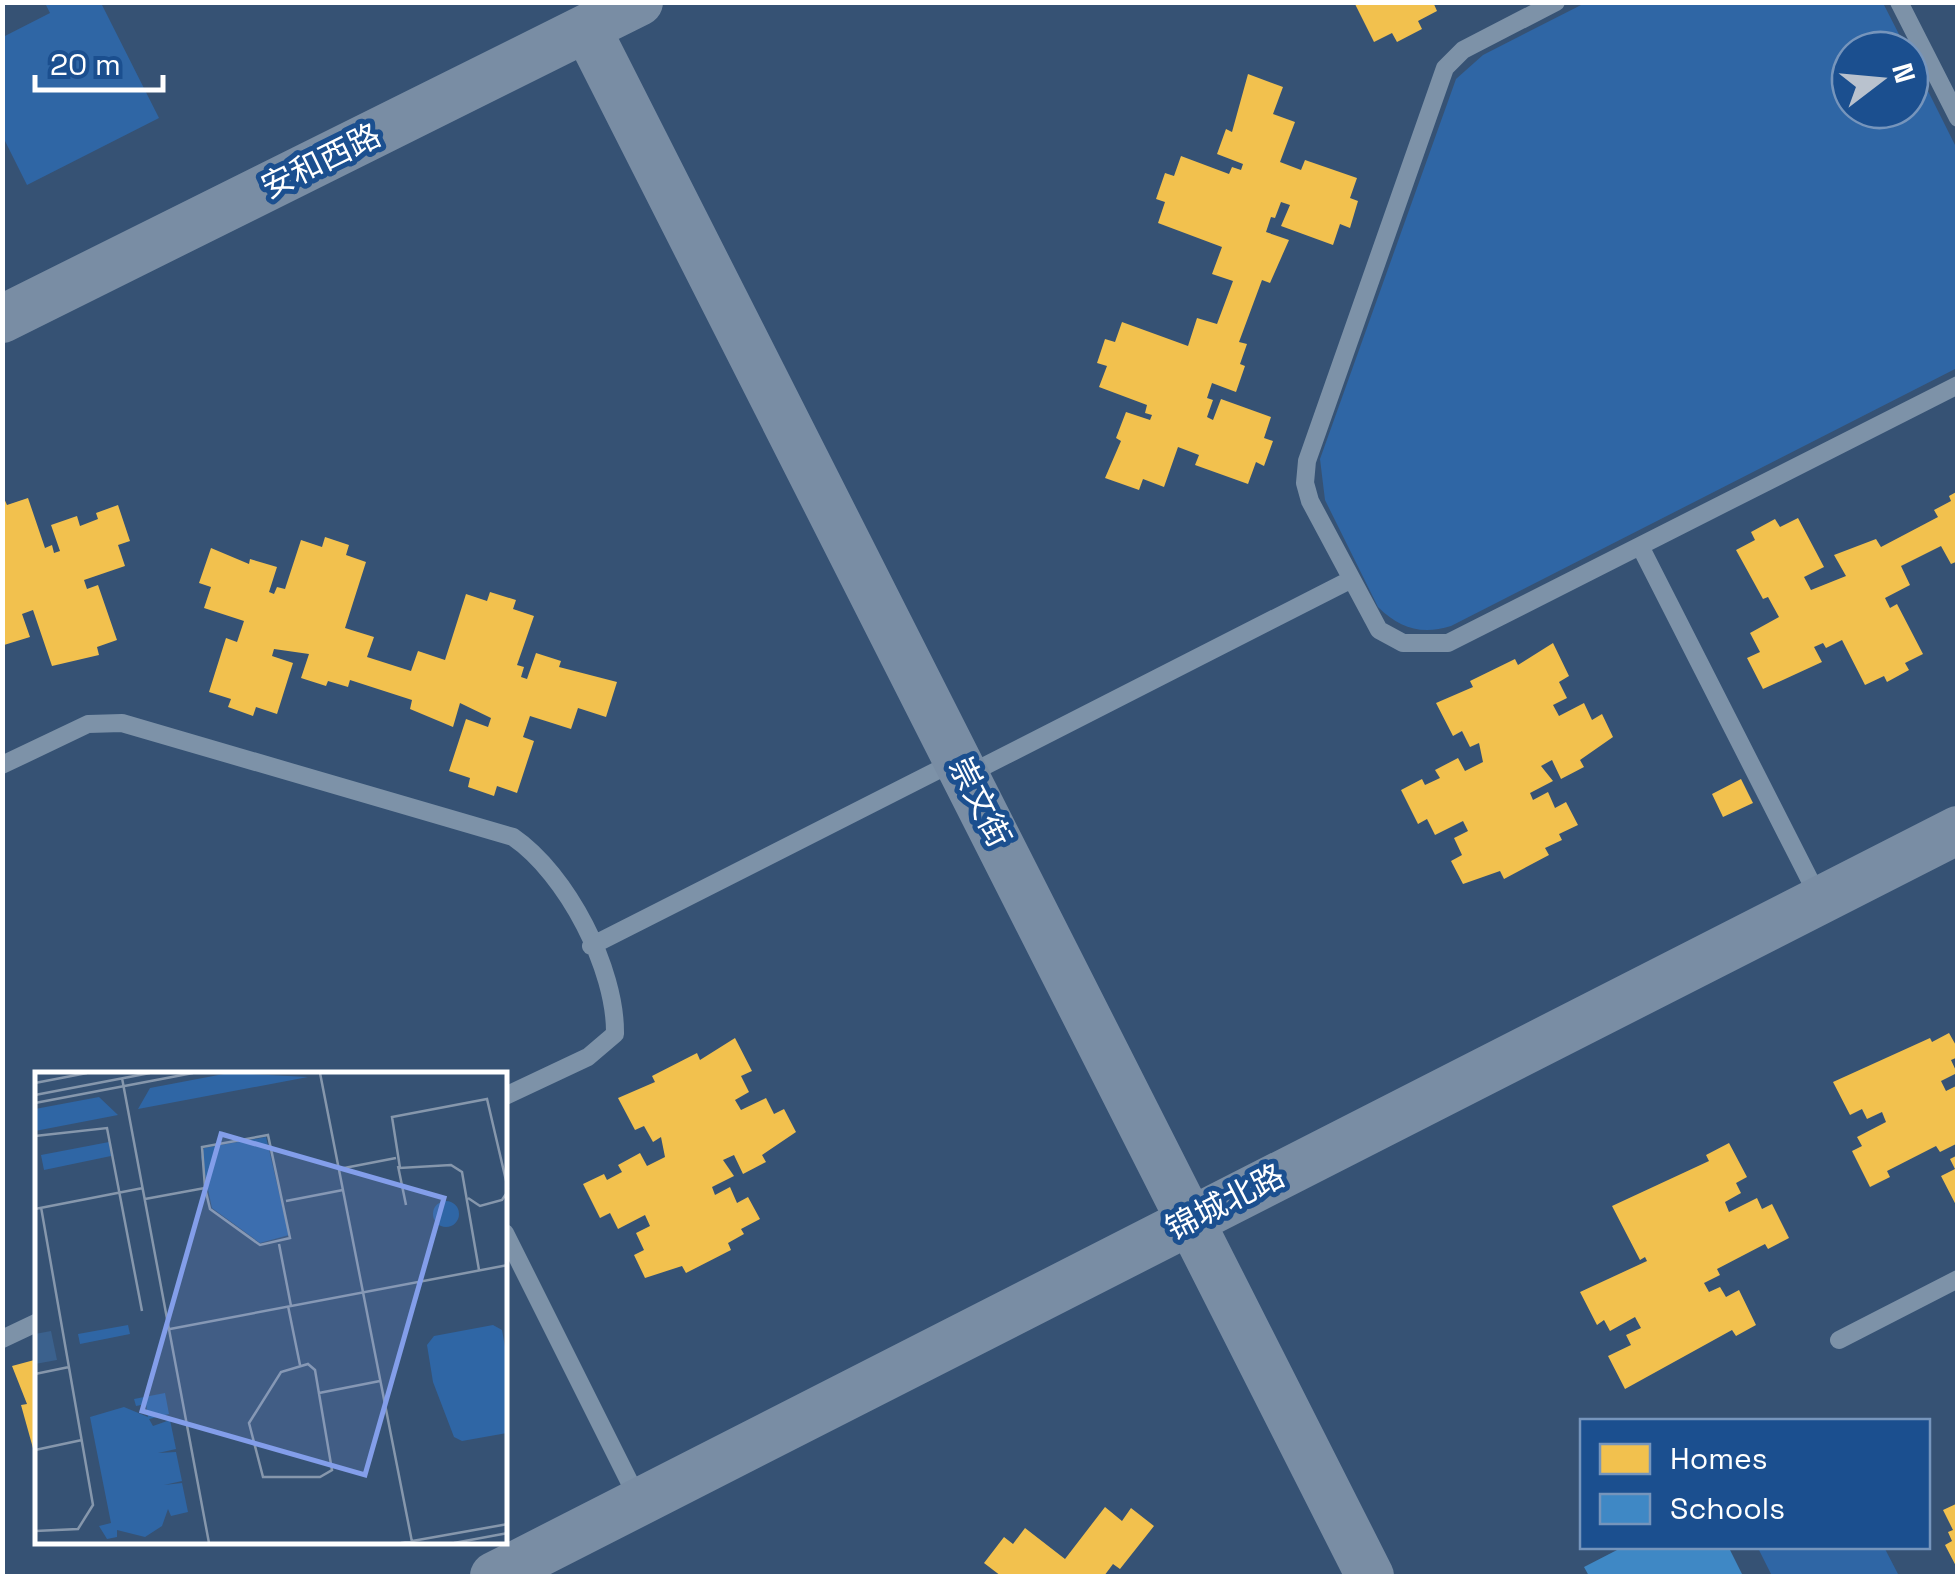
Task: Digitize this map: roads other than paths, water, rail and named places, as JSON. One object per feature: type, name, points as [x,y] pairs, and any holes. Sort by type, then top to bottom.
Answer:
[{"type":"street","name":"安和西路","points":[[2,319],[640,2]]},
{"type":"street","name":"崇文街","points":[[587,29],[1370,1576]]},
{"type":"street","name":"锦城北路","points":[[494,1576],[1820,899],[1956,834]]},
{"type":"lane","points":[[1556,2],[1464,50],[1445,68],[1306,461],[1310,501],[1379,630],[1404,643],[1426,646],[1460,637],[1958,385]]},
{"type":"lane","points":[[1900,2],[1958,118]]},
{"type":"lane","points":[[1640,546],[1820,899]]},
{"type":"lane","points":[[591,946],[1350,580]]},
{"type":"lane","points":[[2,765],[88,724],[122,723],[512,838],[538,855],[560,880],[616,1000],[615,1034],[588,1057],[508,1095]]},
{"type":"lane","points":[[508,1239],[640,1502]]},
{"type":"lane","points":[[1839,1340],[1958,1279]]},
{"type":"lane","points":[[2,1339],[35,1323]]}]
